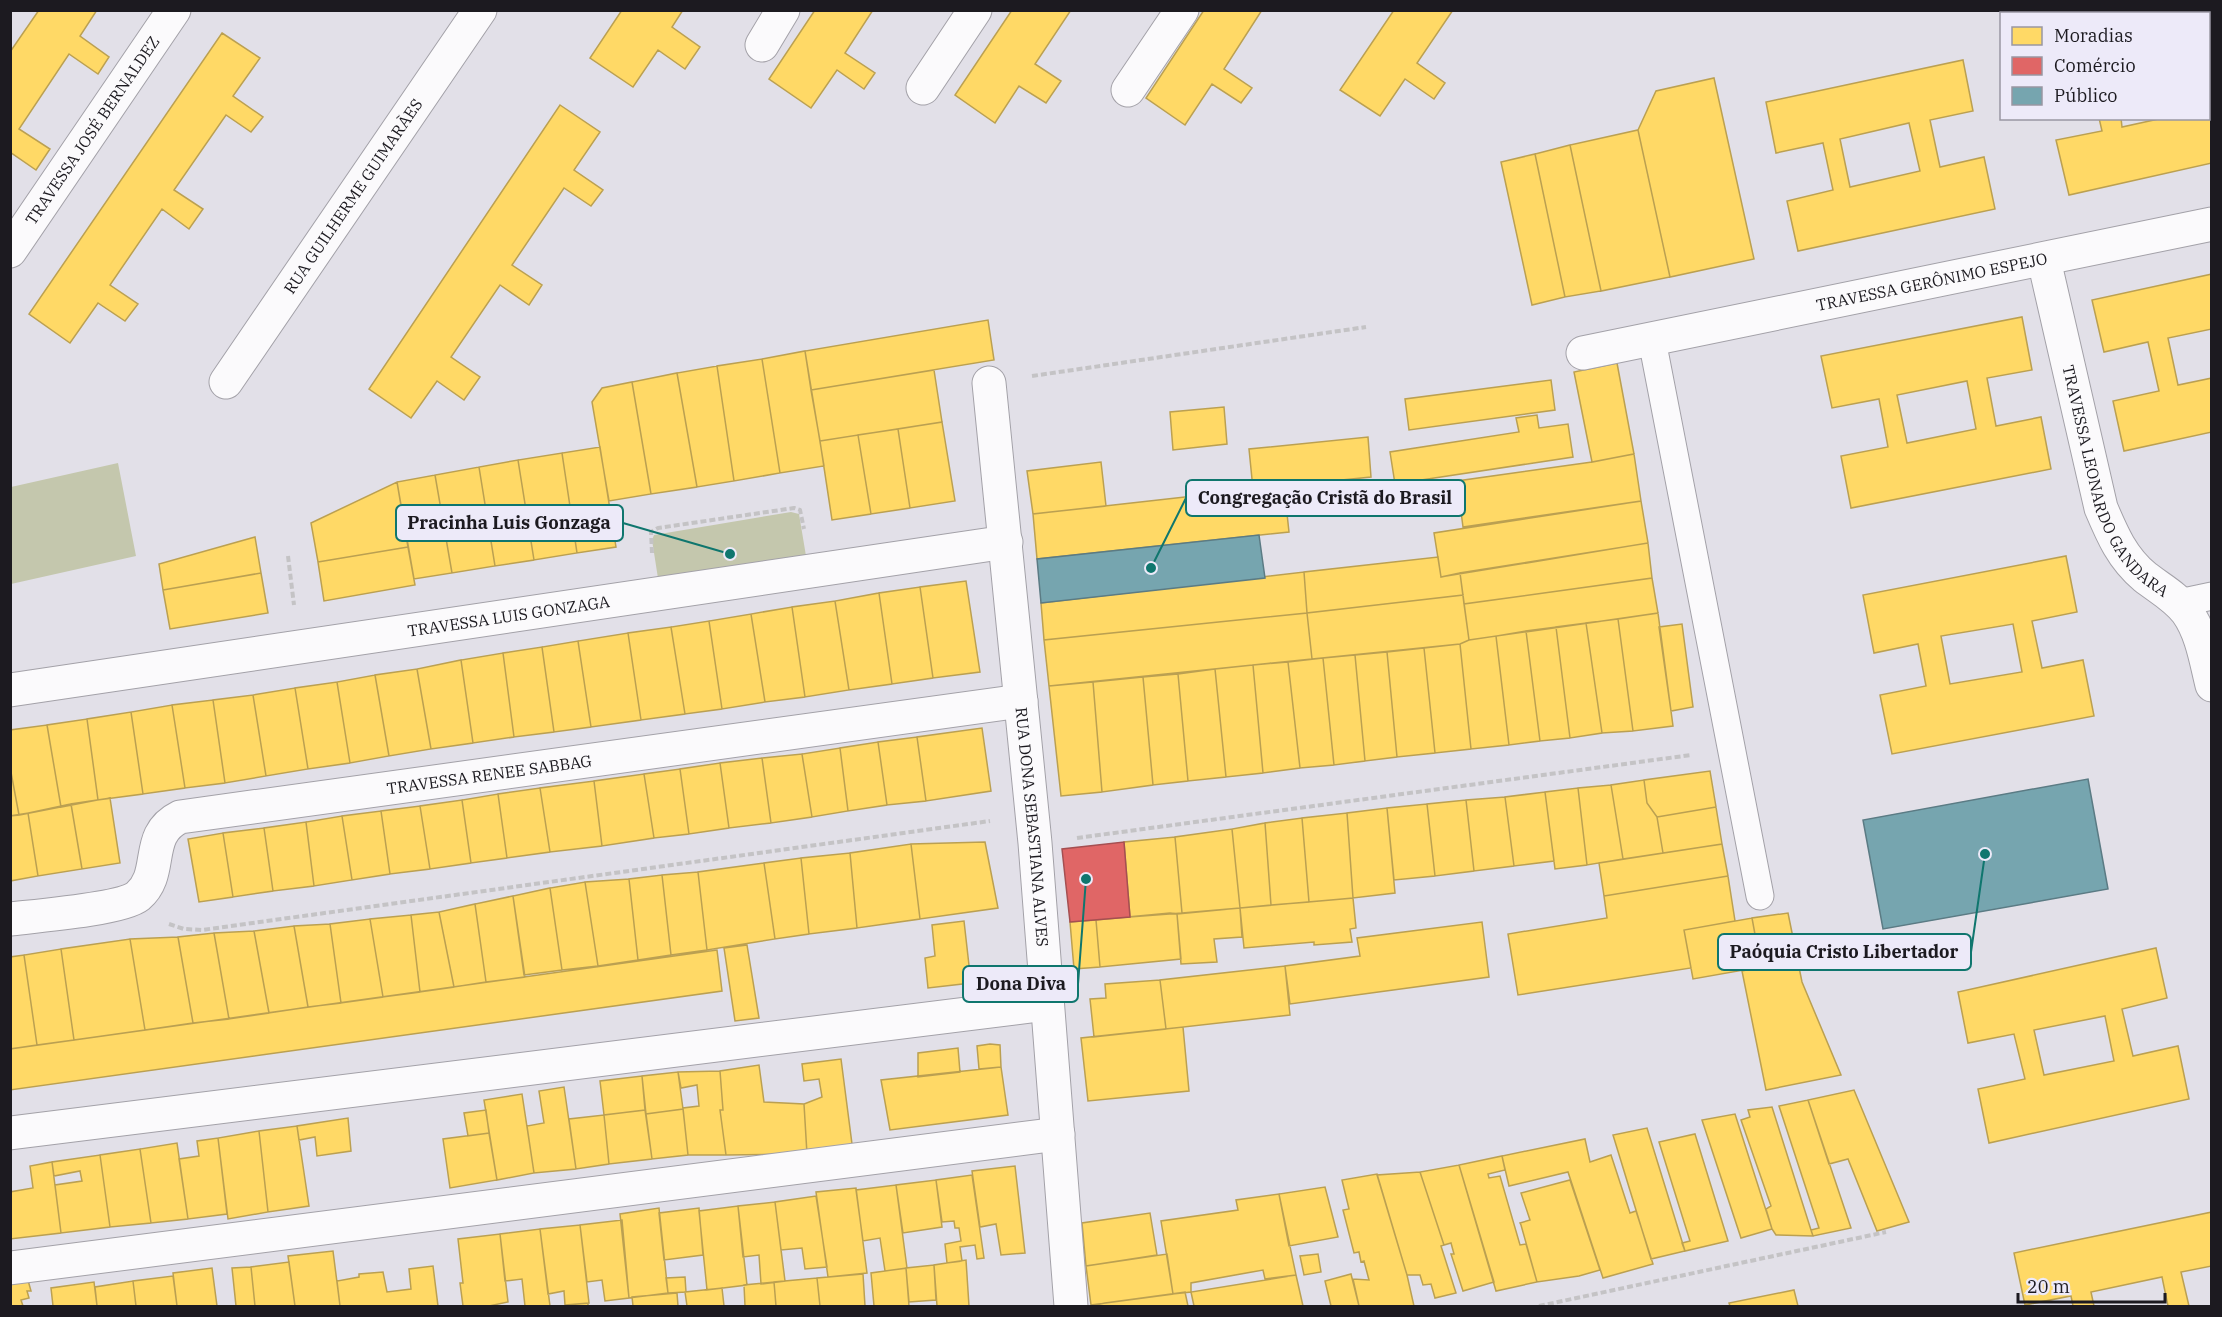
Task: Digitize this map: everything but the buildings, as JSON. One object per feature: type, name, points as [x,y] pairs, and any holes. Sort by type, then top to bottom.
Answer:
[{"type":"street","name":"TRAVESSA JOSÉ BERNALDEZ","points":[[10,251],[174,10]]},
{"type":"street","name":"RUA GUILHERME GUIMARÃES","points":[[226,382],[480,10]]},
{"type":"street","points":[[762,45],[783,10]]},
{"type":"street","points":[[922,88],[975,10]]},
{"type":"street","points":[[1128,90],[1182,10]]},
{"type":"street","name":"TRAVESSA GERÔNIMO ESPEJO","points":[[1583,353],[2211,224]]},
{"type":"street","name":"TRAVESSA LEONARDO GANDARA","points":[[2044,260],[2101,508],[2112,536],[2125,557],[2180,603],[2195,626],[2211,686]]},
{"type":"street","name":"RUA DONA SEBASTIANA ALVES","points":[[989,383],[1034,829],[1071,1306]]},
{"type":"street","name":"TRAVESSA LUIS GONZAGA","points":[[10,690],[1006,542]]},
{"type":"street","name":"TRAVESSA RENEE SABBAG","points":[[132,900],[146,887],[151,878],[159,836],[163,829],[180,817],[1022,701]]},
{"type":"street","points":[[10,919],[132,900]]},
{"type":"street","points":[[10,1133],[1047,1004]]},
{"type":"street","points":[[10,1268],[1058,1134]]},
{"type":"lane","points":[[1652,340],[1760,896]]},
{"type":"lane","points":[[2180,603],[2211,596]]},
{"type":"path","points":[[989,383],[1366,327]]},
{"type":"path","points":[[657,595],[650,536],[651,532],[658,528],[794,508],[800,510],[802,514],[811,572]]},
{"type":"path","points":[[132,900],[167,924],[184,929],[202,930],[1034,829],[1731,750]]},
{"type":"path","points":[[1539,1306],[1886,1232]]},
{"type":"green space","points":[[118,463],[136,556],[11,584],[11,487]]},
{"type":"green space","points":[[791,512],[799,514],[808,568],[660,591],[652,540],[654,535]]},
{"type":"place","name":"Pracinha Luis Gonzaga","points":[[730,554]]},
{"type":"place","name":"Congregação Cristã do Brasil","points":[[1151,568]]},
{"type":"place","name":"Paóquia Cristo Libertador","points":[[1985,854]]},
{"type":"place","name":"Dona Diva","points":[[1086,879]]}]
